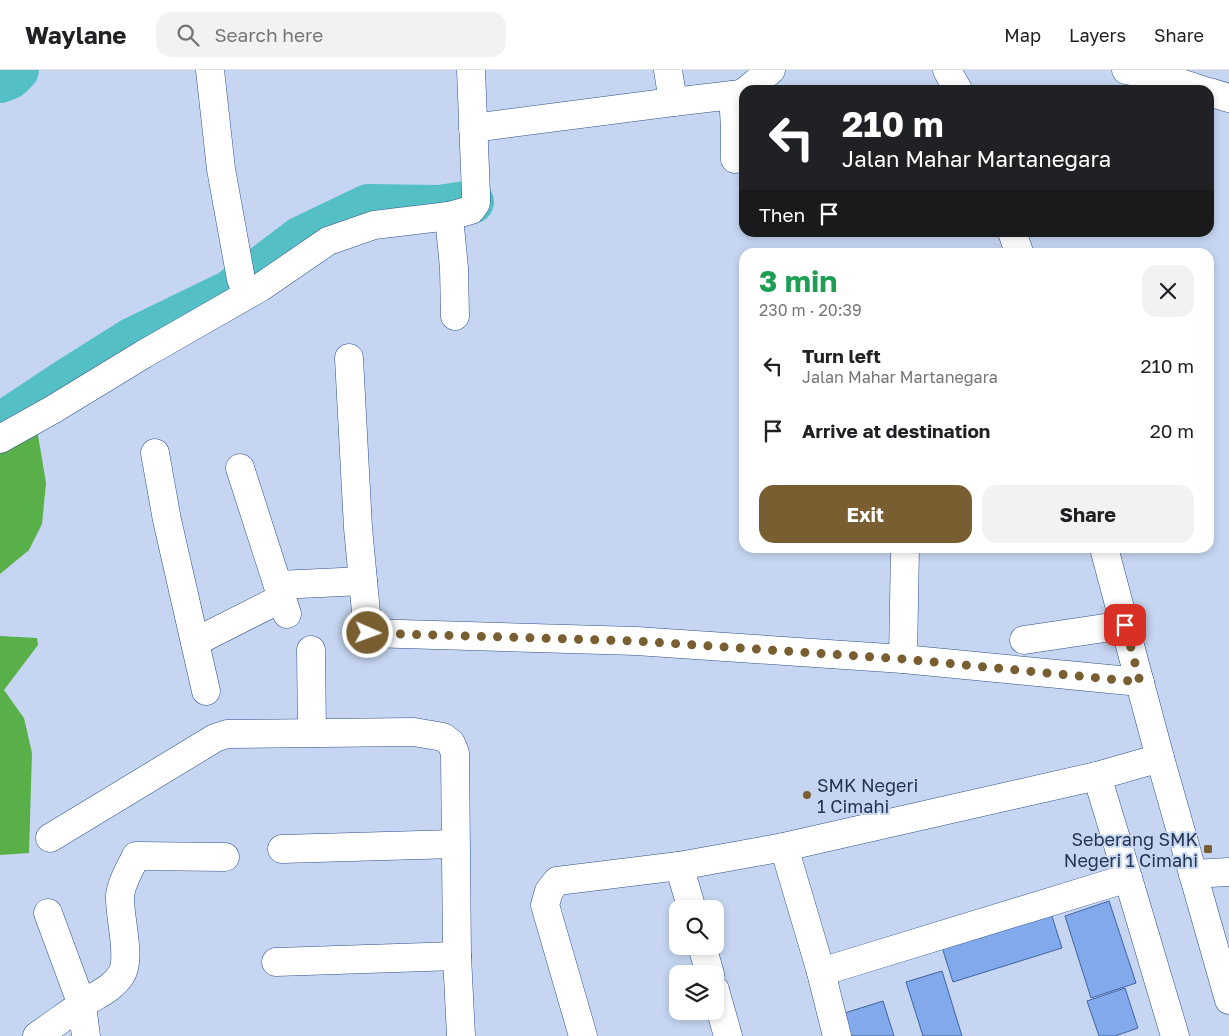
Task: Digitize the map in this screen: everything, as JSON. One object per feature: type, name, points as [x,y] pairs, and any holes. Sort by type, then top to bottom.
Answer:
[{"type":"street","points":[[210,70],[221,169],[244,287]]},
{"type":"street","points":[[0,439],[52,410],[244,287],[260,287],[336,238],[374,225],[449,216],[471,210],[476,203],[471,70]]},
{"type":"street","points":[[668,70],[673,102]]},
{"type":"street","points":[[751,85],[771,70]]},
{"type":"street","points":[[947,70],[955,85]]},
{"type":"street","points":[[1126,70],[1186,81]]},
{"type":"street","points":[[473,128],[739,92]]},
{"type":"street","points":[[1214,94],[1229,98]]},
{"type":"street","points":[[735,159],[735,128],[739,104]]},
{"type":"street","points":[[449,216],[454,268],[455,316]]},
{"type":"street","points":[[349,358],[358,528],[368,633],[636,641],[903,659],[1140,682]]},
{"type":"street","points":[[155,453],[167,520],[206,691]]},
{"type":"street","points":[[240,468],[282,599]]},
{"type":"street","points":[[903,659],[905,553]]},
{"type":"street","points":[[1105,553],[1160,758],[1229,1000]]},
{"type":"street","points":[[195,642],[282,599],[363,581]]},
{"type":"street","points":[[1024,640],[1125,625]]},
{"type":"street","points":[[311,650],[312,732]]},
{"type":"street","points":[[50,838],[215,738],[227,734],[414,732],[443,737],[451,743],[455,753],[457,956],[461,1036]]},
{"type":"street","points":[[583,1036],[544,905],[549,890],[557,881],[679,866],[784,847],[1097,776],[1160,758]]},
{"type":"street","points":[[1097,776],[1175,1036]]},
{"type":"street","points":[[282,849],[455,844]]},
{"type":"street","points":[[784,847],[821,972],[837,1036]]},
{"type":"street","points":[[37,1036],[82,1004],[113,986],[123,973],[126,958],[120,913],[120,893],[136,856],[225,857]]},
{"type":"street","points":[[679,866],[689,900]]},
{"type":"street","points":[[1193,874],[1229,872]]},
{"type":"street","points":[[821,972],[1128,878]]},
{"type":"street","points":[[48,913],[82,1004],[86,1036]]},
{"type":"street","points":[[276,962],[457,956]]},
{"type":"street","points":[[723,1020],[728,1036]]},
{"type":"green space","points":[[36,423],[46,483],[42,524],[29,550],[0,574],[0,444]]},
{"type":"green space","points":[[0,636],[37,638],[38,645],[4,690],[24,718],[32,753],[29,853],[0,855]]},
{"type":"building","points":[[1109,901],[1136,983],[1091,998],[1065,916]]},
{"type":"building","points":[[1049,907],[1062,948],[953,982],[940,941]]},
{"type":"building","points":[[942,971],[962,1036],[923,1036],[906,982]]},
{"type":"building","points":[[1125,988],[1138,1028],[1115,1036],[1099,1036],[1087,1001]]},
{"type":"building","points":[[883,1001],[894,1036],[841,1036],[835,1016]]},
{"type":"waterway","points":[[0,81],[10,77],[17,70]]},
{"type":"waterway","points":[[0,425],[131,340],[230,292],[301,238],[368,206],[439,207],[472,202]]},
{"type":"place","name":"SMK Negeri 1 Cimahi","points":[[807,795]]},
{"type":"place","name":"Seberang SMK Negeri 1 Cimahi","points":[[1208,849]]},
{"type":"route","points":[[368,633],[636,641],[903,659],[1140,682],[1125,625]]}]
